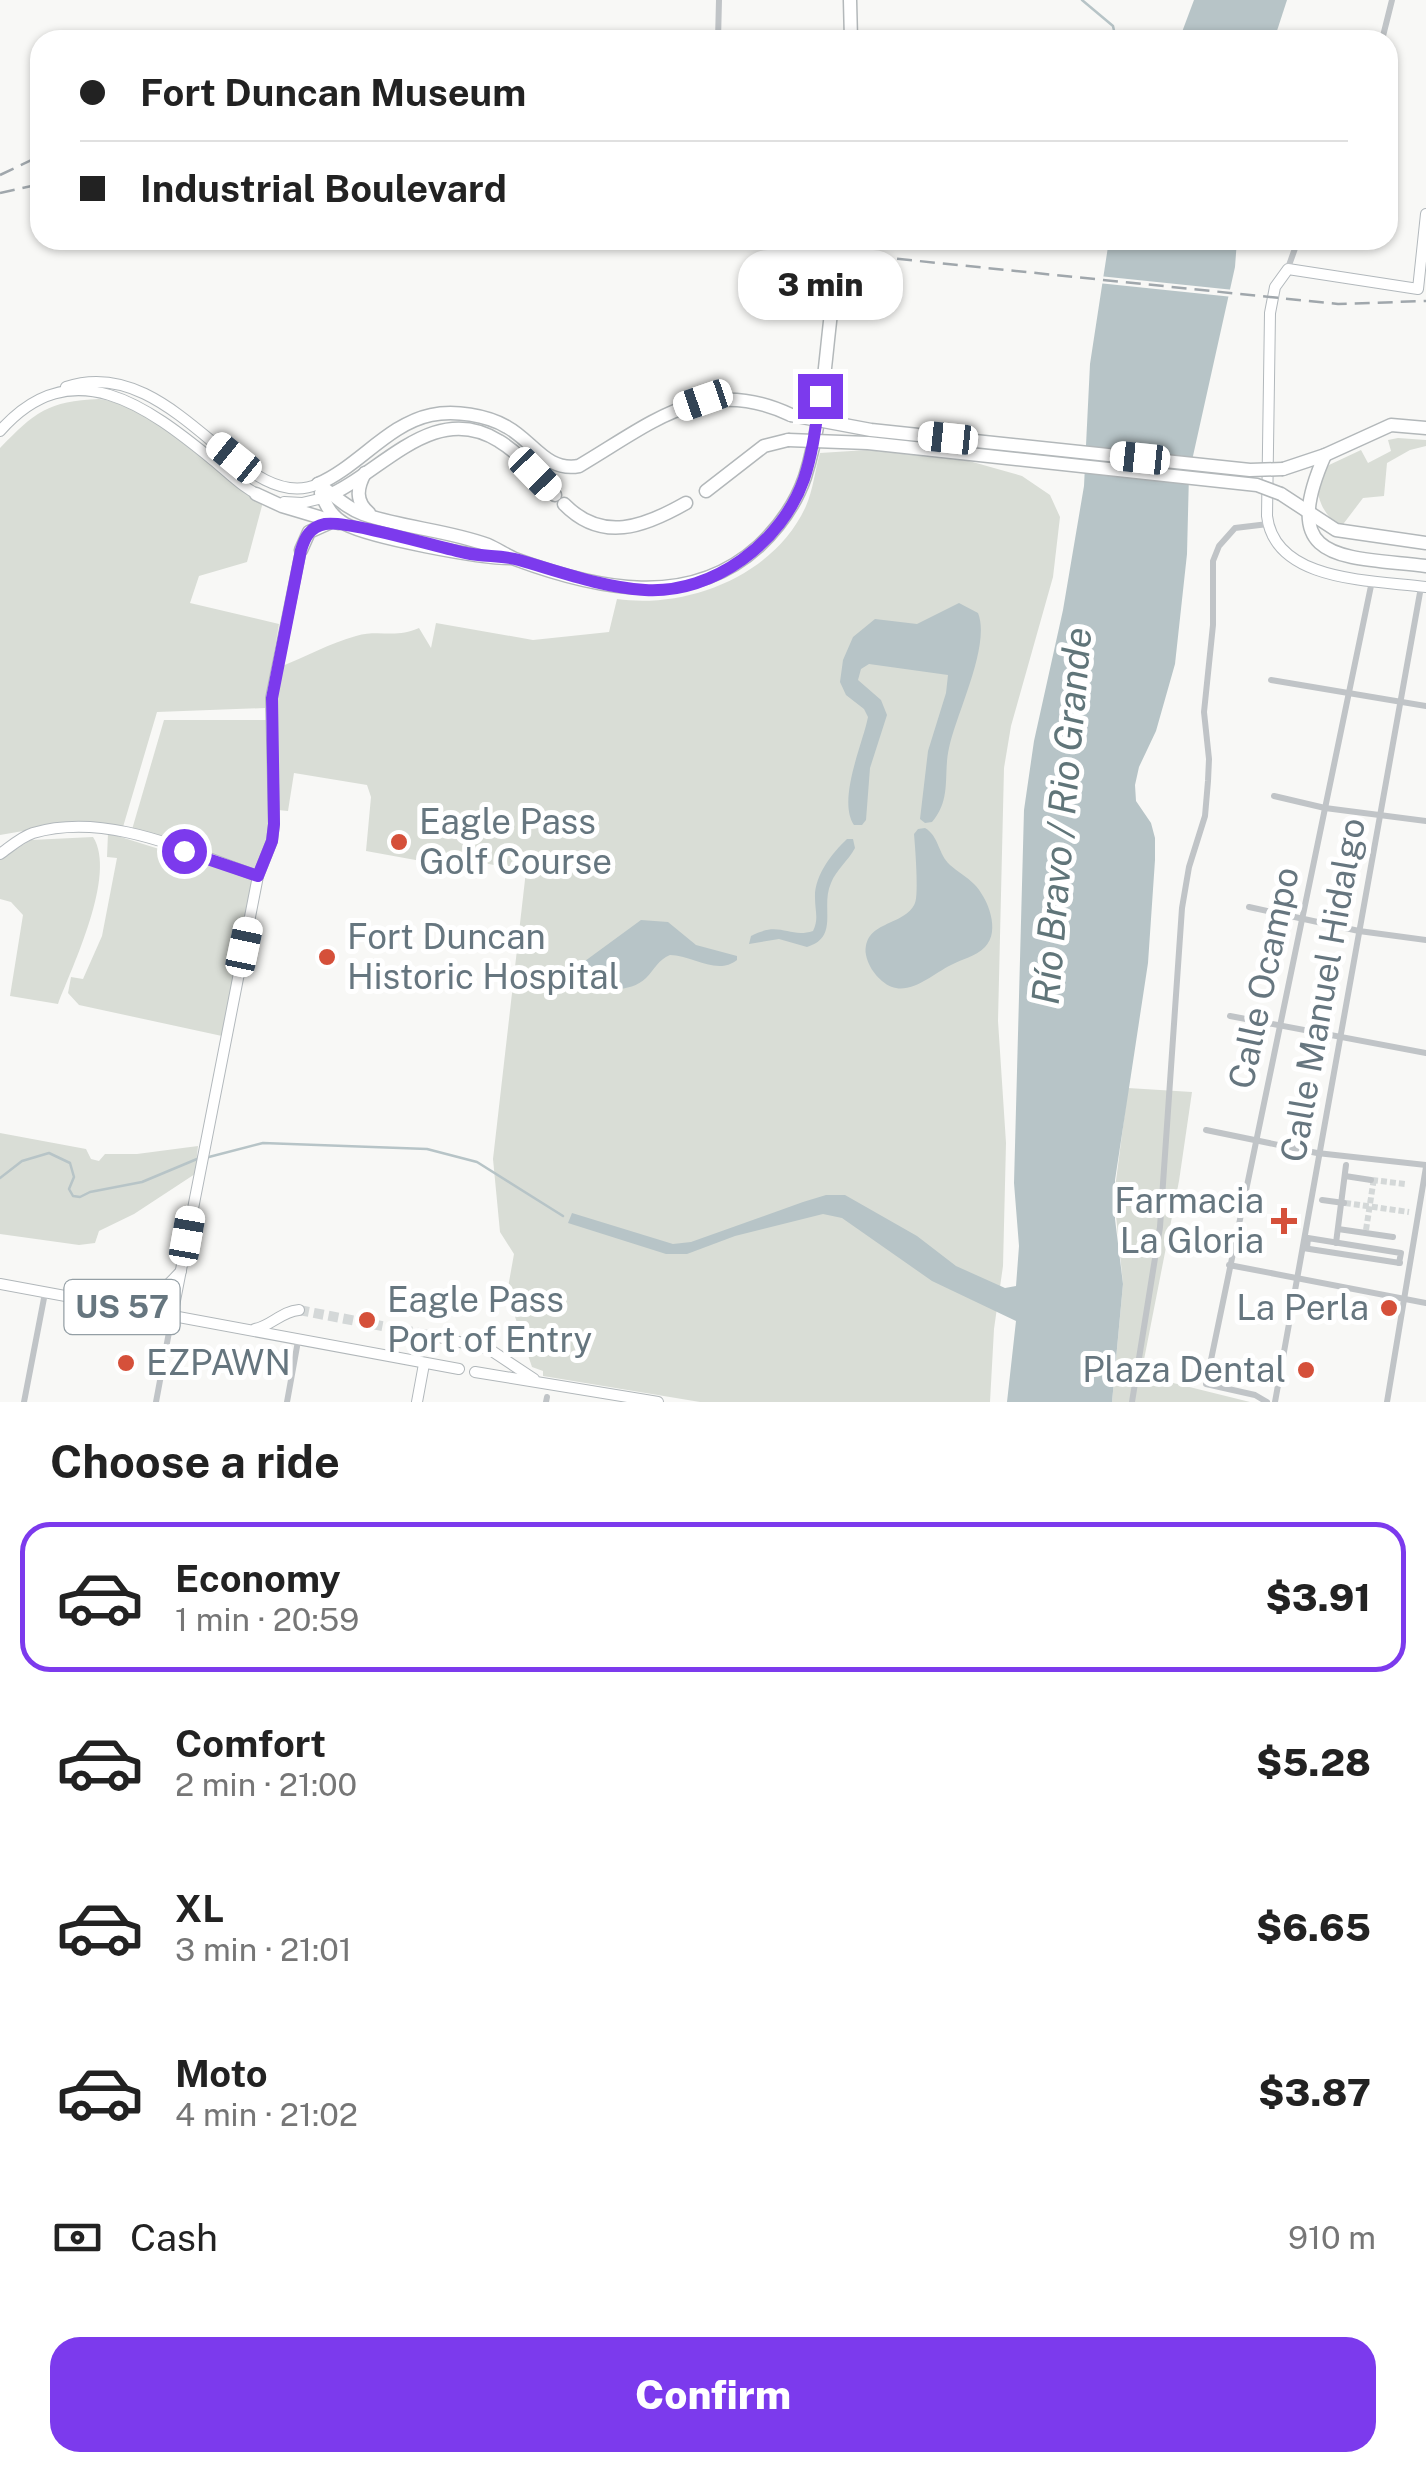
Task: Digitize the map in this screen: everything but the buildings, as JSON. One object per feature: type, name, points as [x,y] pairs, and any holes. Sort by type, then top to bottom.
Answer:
[{"type":"highway","points":[[850,0],[851,30]]},
{"type":"highway","points":[[833,250],[830,280],[834,296]]},
{"type":"highway","points":[[325,492],[346,506],[375,517],[447,532],[591,582],[649,590],[698,582],[747,556],[781,522],[803,481],[844,250]]},
{"type":"highway","points":[[325,492],[416,420],[448,414],[495,422],[523,438],[554,465],[565,468],[579,466],[659,419],[703,400],[746,399],[791,415],[871,430],[1256,485],[1281,494],[1350,534],[1426,542]]},
{"type":"highway","points":[[490,436],[495,422]]},
{"type":"highway","points":[[706,491],[764,446],[788,440],[1140,466],[1250,470],[1283,469],[1325,456],[1390,425],[1426,428]]},
{"type":"highway","points":[[325,492],[365,474],[432,432],[460,430],[490,436],[512,450],[578,518],[593,526],[611,528],[650,521],[686,503]]},
{"type":"highway","points":[[1325,456],[1310,495],[1312,536],[1334,552],[1426,566]]},
{"type":"highway","points":[[365,474],[358,498],[375,517]]},
{"type":"highway","points":[[325,492],[333,515],[344,525]]},
{"type":"highway","points":[[256,494],[344,525],[468,554],[513,558]]},
{"type":"highway","points":[[282,506],[298,524],[301,550]]},
{"type":"highway","points":[[301,550],[314,527],[344,525]]},
{"type":"street","points":[[718,30],[719,0]]},
{"type":"street","points":[[1384,30],[1392,0]]},
{"type":"street","points":[[1288,269],[1422,289],[1426,214]]},
{"type":"street","points":[[1295,250],[1272,298],[1268,524],[1284,554],[1296,563],[1424,587]]},
{"type":"street","points":[[0,431],[16,415],[64,388],[89,382],[134,388],[175,410],[263,479],[286,488],[325,492]]},
{"type":"street","points":[[53,395],[83,390],[130,400],[256,494],[286,503],[302,503],[325,492]]},
{"type":"street","points":[[1132,1402],[1160,1227],[1182,908],[1205,816],[1210,759],[1204,712],[1213,562],[1218,546],[1236,528],[1268,524]]},
{"type":"street","points":[[156,1402],[258,876],[272,841],[272,698],[301,550]]},
{"type":"street","name":"Calle Ocampo","points":[[1271,1402],[1206,1386],[1372,580]]},
{"type":"street","name":"Calle Manuel Hidalgo","points":[[1271,1402],[1304,1248],[1338,1038],[1424,587]]},
{"type":"street","points":[[1270,680],[1426,706]]},
{"type":"street","points":[[1274,796],[1325,808],[1426,821]]},
{"type":"street","points":[[0,854],[30,834],[76,826],[102,828],[128,832],[258,876]]},
{"type":"street","points":[[1250,907],[1426,940]]},
{"type":"street","points":[[1230,1016],[1426,1053]]},
{"type":"street","points":[[1206,1130],[1318,1152],[1426,1166],[1413,1212],[1410,1264],[1387,1402]]},
{"type":"street","points":[[1336,1243],[1346,1165]]},
{"type":"street","points":[[1345,1176],[1373,1175]]},
{"type":"street","points":[[1322,1200],[1343,1203]]},
{"type":"street","points":[[1338,1229],[1393,1236]]},
{"type":"street","points":[[1363,1247],[1365,1232]]},
{"type":"street","points":[[1399,1263],[1400,1253],[1308,1238],[1304,1248],[1399,1263],[1410,1264]]},
{"type":"street","points":[[1228,1265],[1426,1303]]},
{"type":"street","points":[[130,1308],[149,1301],[180,1271]]},
{"type":"street","name":"US 57","points":[[0,1284],[459,1368]]},
{"type":"street","points":[[24,1402],[45,1292]]},
{"type":"street","points":[[244,1330],[264,1327],[290,1311],[299,1310]]},
{"type":"street","points":[[434,1336],[489,1348],[540,1382]]},
{"type":"street","points":[[287,1402],[298,1341]]},
{"type":"street","points":[[417,1402],[424,1364]]},
{"type":"street","points":[[476,1372],[658,1402]]},
{"type":"shaded area","points":[[99,399],[120,404],[162,427],[263,502],[247,562],[199,576],[190,603],[279,624],[265,708],[157,712],[123,827],[75,822],[0,835],[0,448],[23,425],[54,406]]},
{"type":"shaded area","points":[[1388,440],[1426,440],[1426,446],[1387,463],[1384,496],[1363,498],[1341,527],[1322,505],[1317,477],[1329,465],[1361,450],[1368,463],[1391,451]]},
{"type":"shaded area","name":"Eagle Pass Golf Course","points":[[867,450],[969,461],[1022,476],[1050,495],[1060,517],[1053,577],[1011,726],[1004,768],[998,1021],[1006,1143],[1003,1266],[990,1402],[700,1402],[543,1376],[543,1371],[532,1367],[507,1293],[514,1254],[500,1232],[493,1159],[526,871],[446,856],[443,865],[366,851],[371,797],[367,785],[294,773],[288,811],[278,810],[275,702],[280,667],[365,634],[402,633],[419,628],[431,648],[436,623],[533,640],[609,632],[617,599],[644,601],[700,592],[751,568],[792,530],[806,506],[820,453]]},
{"type":"shaded area","points":[[164,720],[266,720],[269,834],[255,869],[234,868],[131,833]]},
{"type":"shaded area","points":[[108,833],[255,879],[222,1036],[79,1005],[68,993],[71,977],[83,979],[102,936],[117,858],[107,857]]},
{"type":"shaded area","points":[[93,837],[99,853],[96,896],[58,1004],[10,996],[23,915],[11,902],[0,899],[0,859],[31,840]]},
{"type":"shaded area","points":[[1128,1088],[1192,1092],[1141,1375],[1250,1402],[1112,1402],[1123,1284],[1114,1196]]},
{"type":"shaded area","points":[[0,1133],[86,1149],[91,1159],[99,1161],[105,1154],[198,1146],[195,1174],[134,1214],[99,1231],[95,1243],[79,1245],[0,1234]]},
{"type":"water","points":[[1194,0],[1287,0],[1277,30],[1183,30]]},
{"type":"water","name":"Río Bravo / Rio Grande","points":[[1107,250],[1236,250],[1189,474],[1187,554],[1175,664],[1135,785],[1136,801],[1151,823],[1155,838],[1155,860],[1148,963],[1115,1180],[1123,1284],[1112,1402],[1007,1402],[1016,1321],[932,1281],[842,1218],[823,1214],[735,1236],[687,1254],[666,1254],[568,1223],[572,1213],[673,1244],[691,1242],[826,1195],[845,1195],[917,1236],[956,1266],[1005,1288],[1016,1286],[1019,1246],[1014,1183],[1024,810],[1084,486],[1090,364]]},
{"type":"water","points":[[959,603],[978,613],[980,643],[949,748],[945,795],[938,813],[932,822],[920,819],[928,751],[948,675],[869,664],[861,669],[858,680],[881,700],[887,715],[870,768],[866,820],[862,825],[854,825],[848,801],[868,717],[846,695],[840,682],[843,660],[853,637],[875,619],[917,624]]},
{"type":"water","points":[[918,829],[930,831],[946,861],[979,890],[991,915],[992,932],[985,947],[977,953],[917,985],[891,987],[874,972],[866,955],[867,944],[877,929],[903,916],[915,903],[914,834]]},
{"type":"water","points":[[847,839],[853,839],[855,848],[831,883],[823,936],[807,947],[779,939],[749,944],[751,936],[770,930],[813,931],[817,881]]},
{"type":"water","points":[[641,920],[668,922],[696,945],[737,956],[737,960],[721,966],[670,955],[632,986],[607,989],[584,980],[580,971],[585,961]]},
{"type":"pier","points":[[1099,276],[1234,290],[1233,297],[1098,283]]},
{"type":"waterway","points":[[1082,0],[1114,30]]},
{"type":"waterway","points":[[205,1158],[263,1143],[427,1149],[477,1162],[563,1216]]},
{"type":"waterway","points":[[0,1178],[22,1161],[49,1153],[70,1163],[74,1177],[69,1189],[73,1196],[80,1197],[142,1182],[197,1159]]},
{"type":"tunnel","points":[[1366,1230],[1374,1178]]},
{"type":"tunnel","points":[[1372,1180],[1405,1184]]},
{"type":"tunnel","points":[[1345,1203],[1409,1212]]},
{"type":"tunnel","points":[[299,1310],[434,1336]]},
{"type":"railway","points":[[0,175],[30,161]]},
{"type":"railway","points":[[0,193],[30,186]]},
{"type":"railway","points":[[812,250],[1338,304],[1426,301]]},
{"type":"place","name":"Eagle Pass Golf Course","points":[[399,842]]},
{"type":"place","name":"Fort Duncan Historic Hospital","points":[[327,957]]},
{"type":"place","name":"Farmacia La Gloria","points":[[1284,1221]]},
{"type":"place","name":"La Perla","points":[[1389,1308]]},
{"type":"place","name":"Eagle Pass Port of Entry","points":[[367,1320]]},
{"type":"place","name":"EZPAWN","points":[[126,1363]]},
{"type":"place","name":"Plaza Dental","points":[[1306,1370]]},
{"type":"route","points":[[184,851],[258,876],[266,859],[274,824],[272,698],[301,550],[314,527],[337,523],[468,554],[513,558],[620,587],[649,590],[698,582],[747,556],[781,522],[803,481],[820,396]]}]
